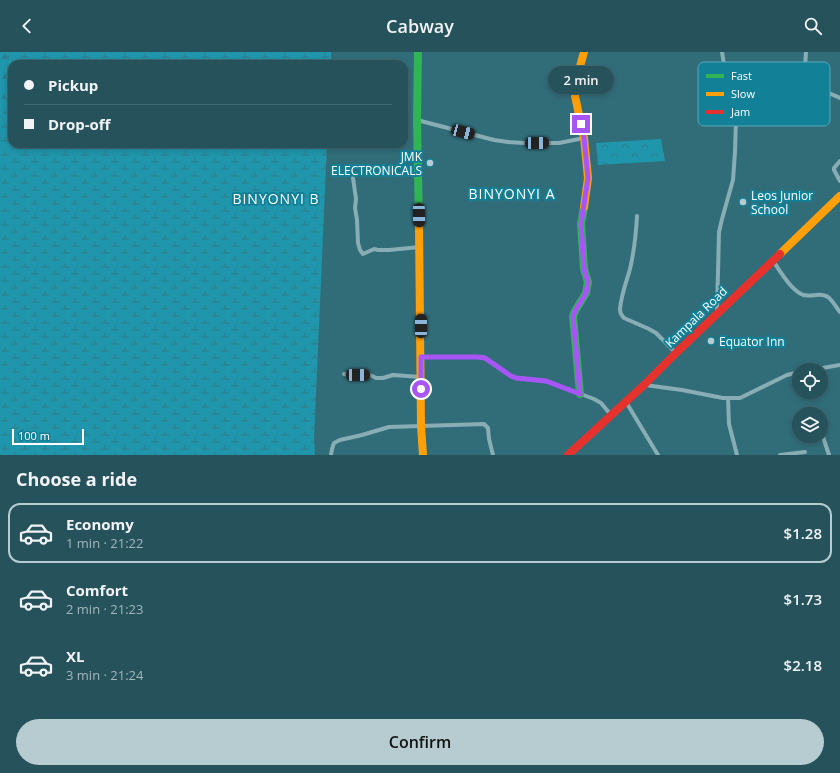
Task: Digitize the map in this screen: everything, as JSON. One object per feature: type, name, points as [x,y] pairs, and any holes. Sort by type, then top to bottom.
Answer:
[{"type":"main road","points":[[418,52],[417,120],[423,455]]},
{"type":"main road","points":[[580,394],[573,316],[586,293],[588,282],[584,269],[581,224],[588,178],[584,138],[575,96],[575,88],[584,52]]},
{"type":"main road","name":"Kampala Road","points":[[568,455],[644,385],[840,196]]},
{"type":"street","points":[[722,52],[724,62]]},
{"type":"street","points":[[805,62],[806,52]]},
{"type":"street","points":[[830,94],[840,98]]},
{"type":"street","points":[[417,120],[494,140],[524,144],[550,143],[584,138]]},
{"type":"street","points":[[717,313],[719,232],[733,180],[736,126]]},
{"type":"street","points":[[840,160],[834,170],[840,181]]},
{"type":"street","points":[[353,178],[356,199],[355,208],[358,243],[363,254],[374,249],[384,250],[420,246]]},
{"type":"street","points":[[637,216],[635,242],[624,287],[620,311],[621,315],[624,318],[656,333],[676,353]]},
{"type":"street","points":[[773,261],[792,286],[801,294],[806,296],[820,294],[824,295],[830,298],[840,312]]},
{"type":"street","points":[[421,357],[485,358],[516,378],[546,381],[601,402],[611,416]]},
{"type":"street","points":[[828,366],[840,364]]},
{"type":"street","points":[[344,374],[354,376],[370,375],[376,378],[383,378],[393,375],[421,377]]},
{"type":"street","points":[[644,385],[682,390],[723,398],[740,398],[792,374]]},
{"type":"street","points":[[728,398],[729,424],[737,455]]},
{"type":"street","points":[[625,402],[658,455]]},
{"type":"street","points":[[331,455],[334,443],[389,426],[484,424],[488,428],[493,455]]},
{"type":"street","points":[[825,443],[829,455]]},
{"type":"street","points":[[780,455],[805,452]]},
{"type":"green space","points":[[0,52],[9,52],[8,60],[0,142]]},
{"type":"green space","points":[[9,52],[331,52],[331,60],[8,60]]},
{"type":"green space","points":[[8,62],[8,148],[327,148],[314,439],[315,455],[0,455],[0,142]]},
{"type":"green space","points":[[661,139],[665,161],[598,165],[596,143]]},
{"type":"traffic: fast","points":[[418,52],[417,120],[419,224]]},
{"type":"traffic: fast","points":[[580,394],[573,316],[586,293],[588,282],[584,269],[581,224],[584,207]]},
{"type":"traffic: slow","points":[[584,52],[577,79],[575,96],[584,138],[588,178],[584,207]]},
{"type":"traffic: slow","points":[[780,254],[840,196]]},
{"type":"traffic: slow","points":[[419,224],[421,426],[423,455]]},
{"type":"traffic: jam","points":[[568,455],[644,385],[780,254]]},
{"type":"place","name":"JMK ELECTRONICALS","points":[[430,163]]},
{"type":"place","name":"Leos Junior School","points":[[743,202]]},
{"type":"place","name":"Equator Inn","points":[[711,341]]},
{"type":"district","name":"BINYONYI A","points":[[512,193]]},
{"type":"district","name":"BINYONYI B","points":[[276,198]]},
{"type":"route","points":[[421,389],[421,357],[478,357],[485,358],[516,378],[546,381],[580,394],[573,316],[588,287],[584,269],[581,224],[588,178],[581,124]]}]
